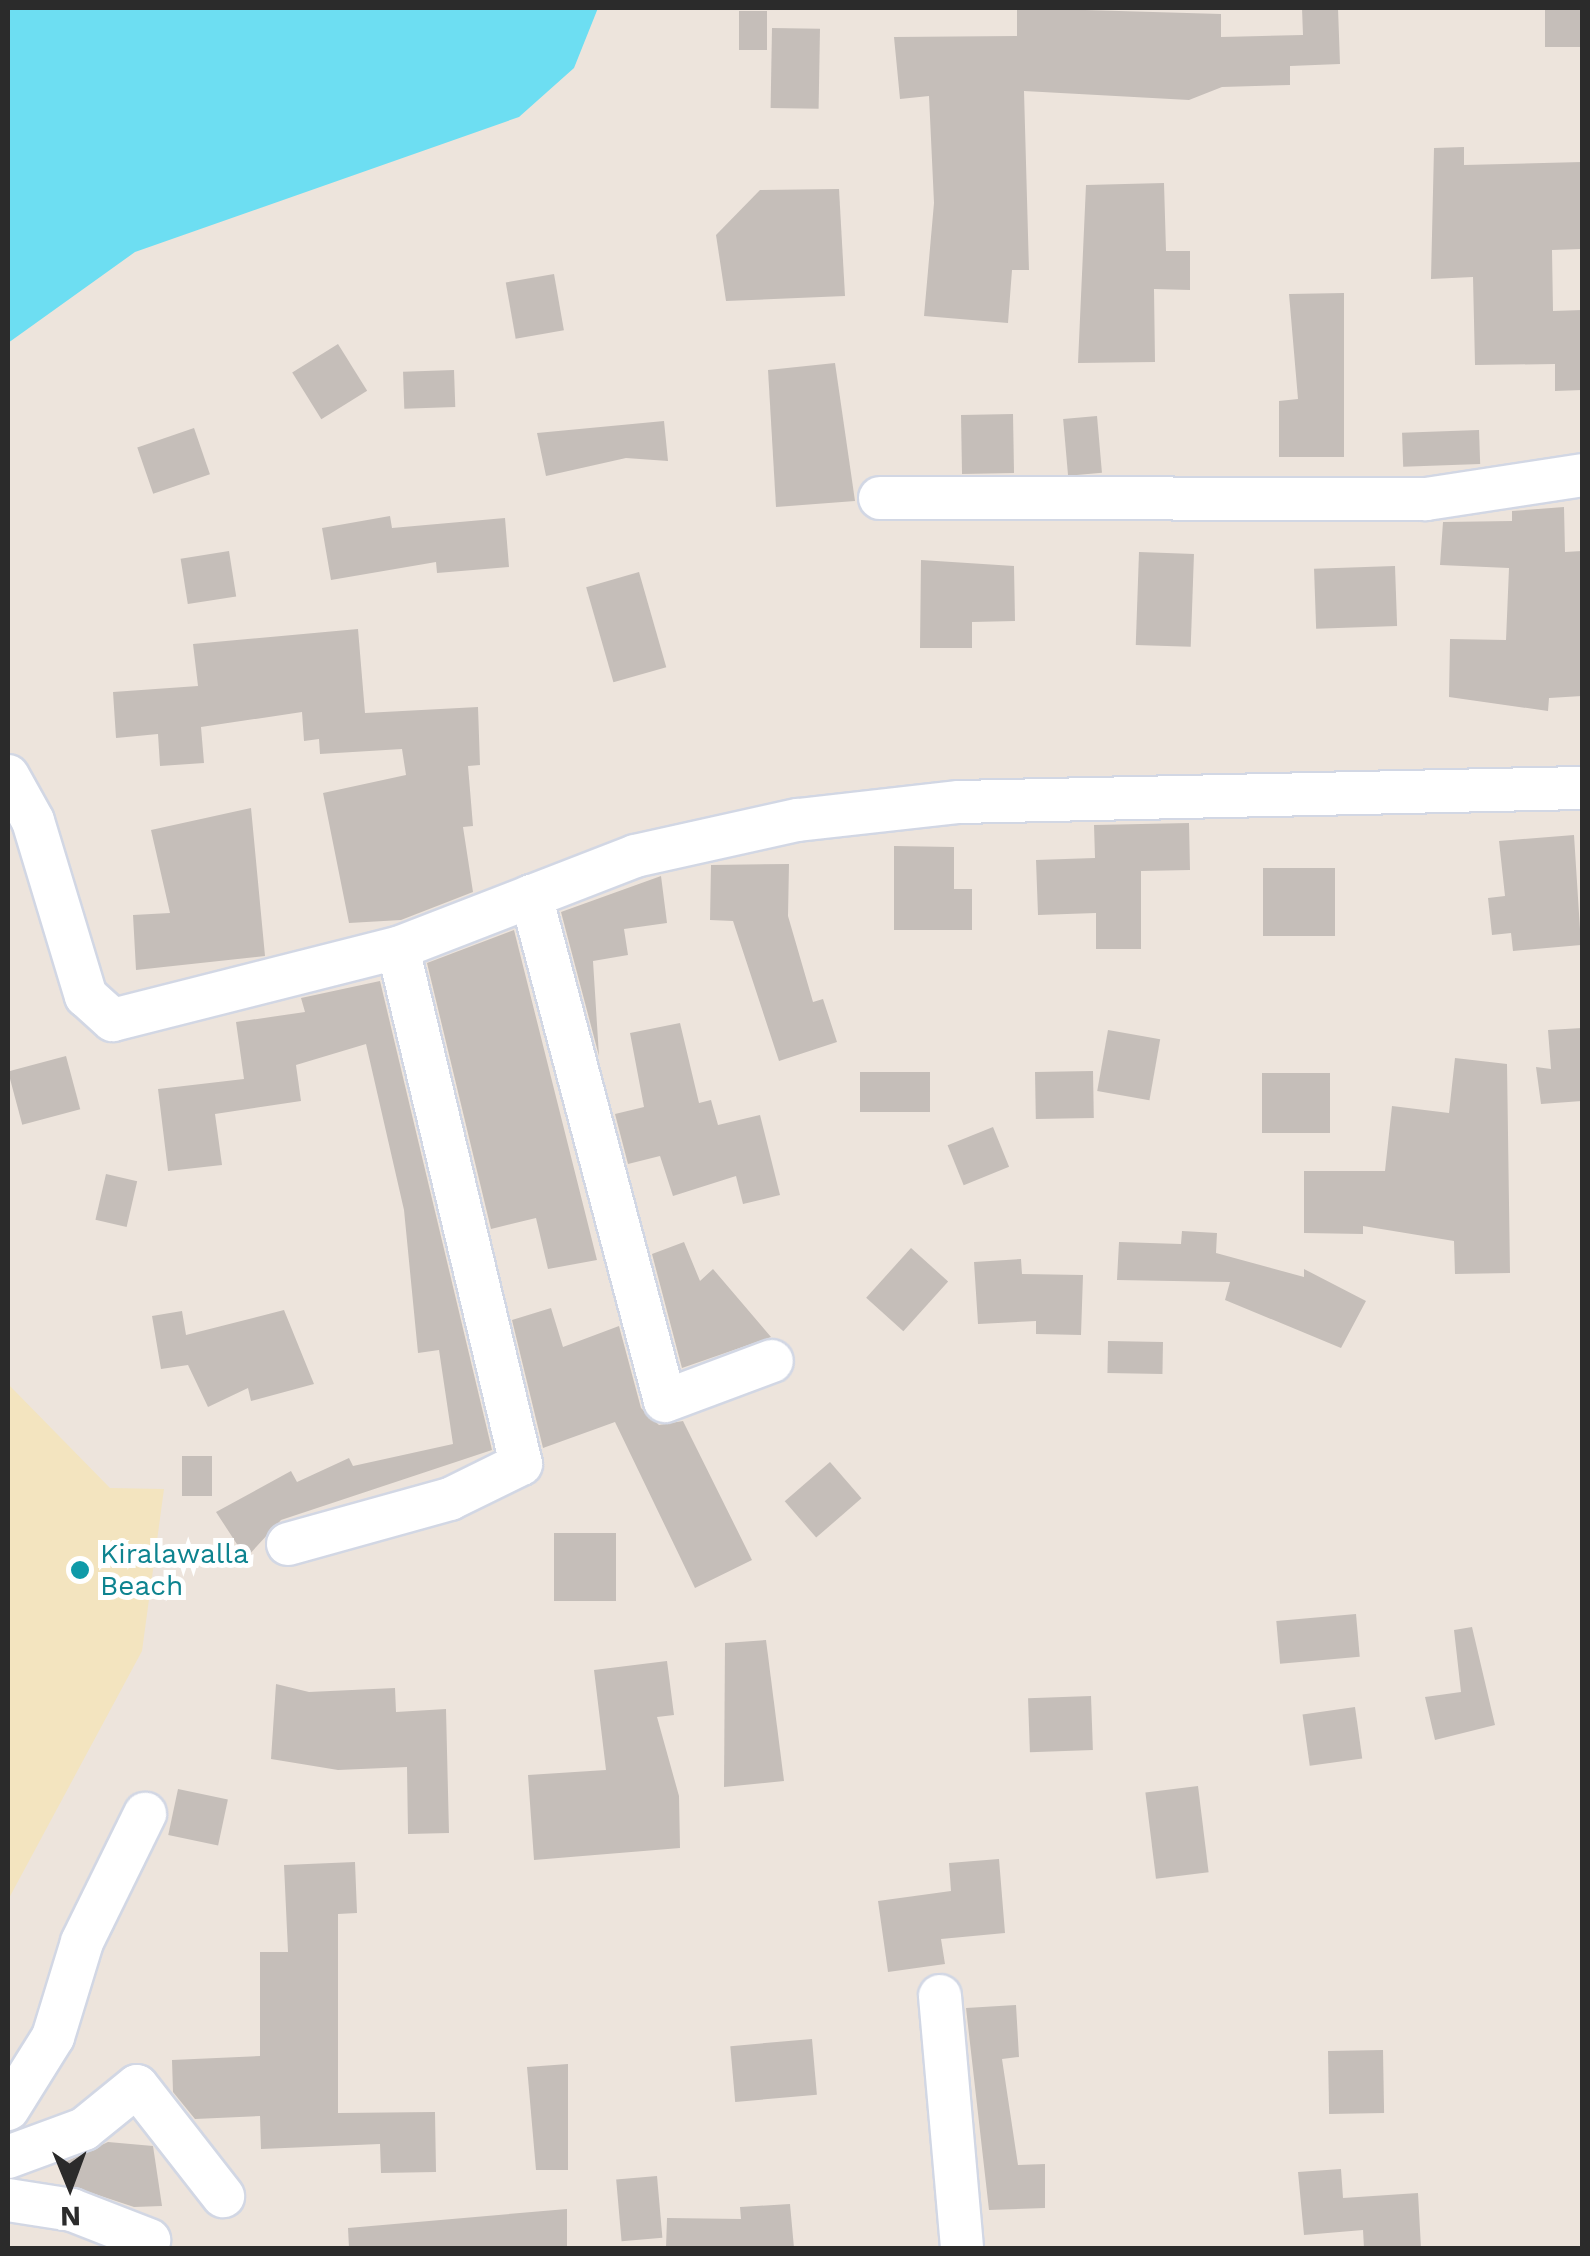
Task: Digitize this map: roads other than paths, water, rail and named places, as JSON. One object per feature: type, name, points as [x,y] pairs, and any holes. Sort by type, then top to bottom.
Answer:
[{"type":"street","points":[[880,498],[1426,499],[1582,474]]},
{"type":"street","points":[[8,776],[33,821],[86,996],[113,1020],[398,948],[635,856],[744,832],[959,802],[1582,788]]},
{"type":"street","points":[[531,896],[665,1401],[772,1361]]},
{"type":"street","points":[[288,1544],[450,1498],[522,1464],[398,948]]},
{"type":"street","points":[[8,2108],[53,2036],[82,1942],[145,1814]]},
{"type":"street","points":[[940,1996],[962,2248]]},
{"type":"street","points":[[8,2156],[84,2129],[136,2086],[223,2196]]},
{"type":"street","points":[[8,2200],[72,2210],[148,2240]]},
{"type":"water","points":[[8,8],[598,8],[574,68],[519,117],[135,252],[8,343]]},
{"type":"place","name":"Kiralawalla Beach","points":[[80,1570]]}]
